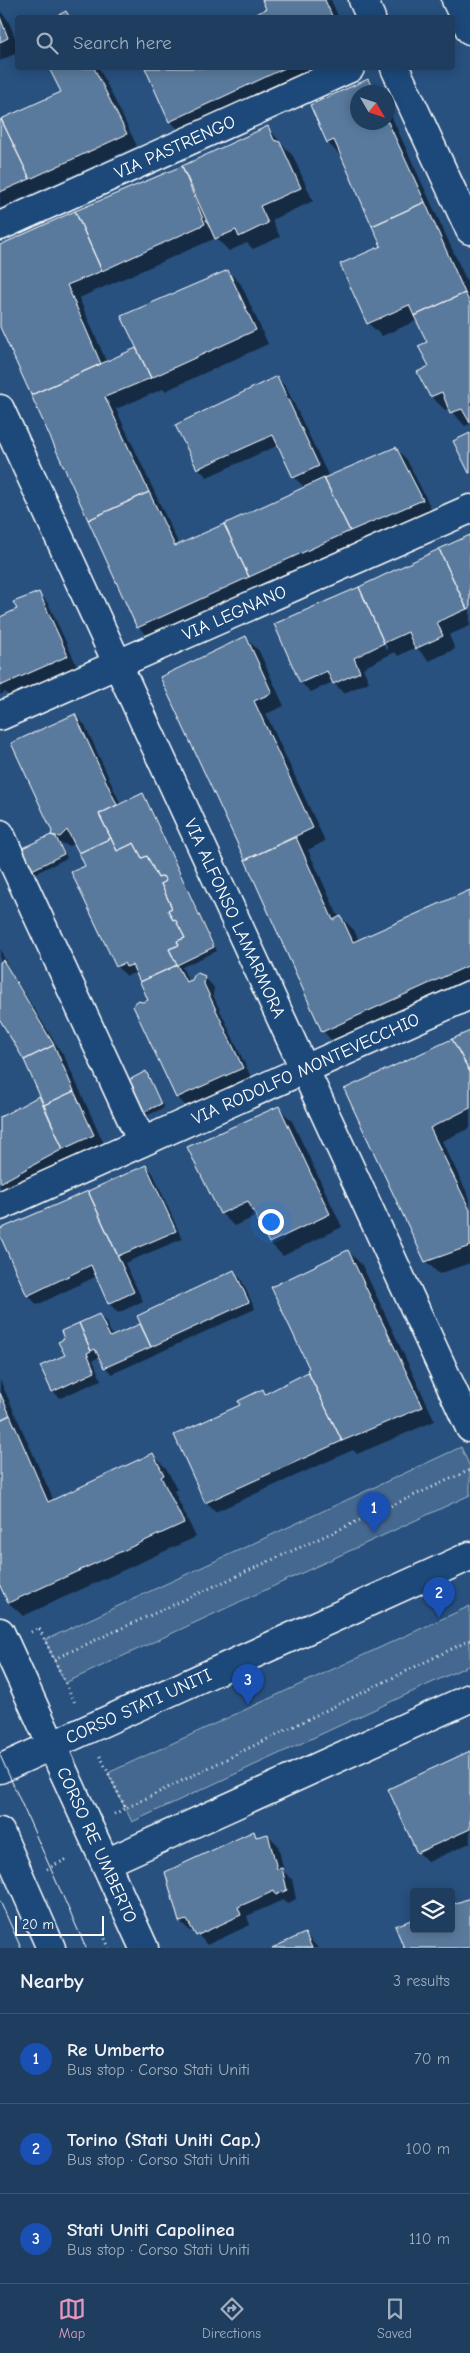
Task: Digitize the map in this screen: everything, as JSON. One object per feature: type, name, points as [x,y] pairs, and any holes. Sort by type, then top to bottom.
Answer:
[{"type":"street","points":[[363,0],[370,15]]},
{"type":"street","name":"VIA PASTRENGO","points":[[0,226],[346,70]]},
{"type":"street","points":[[396,70],[470,230]]},
{"type":"street","name":"VIA ALFONSO LAMARMORA","points":[[0,409],[470,1428]]},
{"type":"street","name":"VIA LEGNANO","points":[[0,716],[470,509]]},
{"type":"street","points":[[0,834],[142,1142]]},
{"type":"street","name":"VIA RODOLFO MONTEVECCHIO","points":[[0,1206],[470,995]]},
{"type":"street","name":"CORSO STATI UNITI","points":[[0,1769],[470,1556]]},
{"type":"street","name":"CORSO RE UMBERTO","points":[[0,1632],[144,1948]]},
{"type":"street","points":[[106,1863],[470,1698]]},
{"type":"street","points":[[0,1832],[52,1948]]},
{"type":"path","points":[[54,1659],[470,1470]]},
{"type":"path","points":[[126,1809],[470,1640]]},
{"type":"shaded area","points":[[461,1447],[470,1467],[470,1495],[65,1683],[45,1640]]},
{"type":"shaded area","points":[[470,1606],[470,1665],[132,1822],[108,1773]]},
{"type":"building","points":[[262,0],[325,0],[332,15],[254,15],[266,9]]},
{"type":"building","points":[[66,11],[68,15],[59,15]]},
{"type":"building","points":[[0,17],[8,38],[0,42]]},
{"type":"building","points":[[50,70],[95,70],[127,134],[30,179],[1,119],[61,92]]},
{"type":"building","points":[[146,70],[281,70],[169,122]]},
{"type":"building","points":[[368,79],[371,85],[355,85]]},
{"type":"building","points":[[350,87],[350,130],[392,130],[425,202],[372,226],[334,140],[327,143],[310,105]]},
{"type":"building","points":[[0,120],[30,179],[0,192]]},
{"type":"building","points":[[268,126],[274,140],[280,142],[301,188],[260,206],[268,223],[239,237],[236,230],[215,239],[182,166]]},
{"type":"building","points":[[182,166],[205,224],[102,271],[75,211]]},
{"type":"building","points":[[425,202],[465,293],[414,316],[409,305],[367,324],[340,264],[381,246],[372,226]]},
{"type":"building","points":[[75,211],[102,271],[67,285],[101,364],[31,395],[0,327],[0,245]]},
{"type":"building","points":[[228,270],[256,330],[151,378],[121,316]]},
{"type":"building","points":[[465,293],[470,303],[470,423],[462,409],[450,413],[442,392],[430,397],[417,372],[429,366],[418,346],[427,342],[414,316]]},
{"type":"building","points":[[136,348],[151,378],[105,397],[149,492],[88,520],[31,395]]},
{"type":"building","points":[[277,376],[319,466],[293,478],[273,435],[197,469],[175,425]]},
{"type":"building","points":[[470,433],[470,473],[469,473],[453,441]]},
{"type":"building","points":[[396,447],[423,500],[350,531],[324,478]]},
{"type":"building","points":[[324,478],[350,531],[249,577],[224,524]]},
{"type":"building","points":[[149,492],[175,546],[224,524],[249,577],[137,628],[88,520]]},
{"type":"building","points":[[470,535],[470,608],[467,609],[439,549]]},
{"type":"building","points":[[439,549],[467,609],[437,622],[443,636],[415,649],[408,632],[384,643],[359,587]]},
{"type":"building","points":[[359,587],[384,643],[354,658],[360,672],[333,684],[327,671],[300,683],[274,624]]},
{"type":"building","points":[[39,592],[68,656],[0,686],[0,617],[17,609],[13,602]]},
{"type":"building","points":[[246,636],[272,693],[254,701],[313,828],[245,860],[160,677]]},
{"type":"building","points":[[75,714],[117,805],[99,814],[111,838],[79,853],[67,830],[60,837],[51,835],[52,831],[11,743]]},
{"type":"building","points":[[143,793],[214,947],[177,965],[169,949],[179,945],[177,941],[185,938],[168,910],[172,908],[161,884],[166,881],[163,876],[158,878],[147,856],[142,858],[134,843],[117,851],[99,814]]},
{"type":"building","points":[[51,835],[56,837],[64,854],[30,871],[20,849]]},
{"type":"building","points":[[296,837],[333,920],[341,916],[353,942],[470,890],[470,965],[322,1032],[245,860]]},
{"type":"building","points":[[111,838],[117,851],[134,843],[142,858],[147,856],[158,878],[163,876],[166,881],[161,884],[172,908],[168,910],[185,938],[177,941],[179,945],[169,949],[177,965],[140,982],[132,965],[126,967],[124,963],[116,967],[71,872],[85,866],[79,853]]},
{"type":"building","points":[[3,960],[54,1045],[24,1060],[0,1020],[0,962]]},
{"type":"building","points":[[177,965],[186,982],[192,980],[195,974],[198,973],[205,976],[204,984],[243,1068],[176,1098],[133,1006],[137,1001],[143,1002],[148,1000],[140,982]]},
{"type":"building","points":[[470,1031],[470,1072],[452,1039]]},
{"type":"building","points":[[452,1039],[470,1072],[470,1108],[430,1128],[470,1210],[470,1246],[425,1262],[344,1089]]},
{"type":"building","points":[[54,1045],[74,1091],[44,1105],[24,1060]]},
{"type":"building","points":[[146,1071],[161,1104],[144,1112],[129,1080]]},
{"type":"building","points":[[74,1091],[94,1135],[63,1149],[44,1105]]},
{"type":"building","points":[[39,1096],[63,1149],[0,1183],[0,1117]]},
{"type":"building","points":[[279,1106],[330,1214],[269,1243],[248,1201],[220,1214],[187,1147]]},
{"type":"building","points":[[146,1165],[176,1231],[118,1256],[88,1191]]},
{"type":"building","points":[[88,1191],[134,1292],[108,1304],[91,1265],[27,1296],[0,1236],[0,1229]]},
{"type":"building","points":[[348,1250],[423,1407],[342,1441],[307,1370],[309,1368],[271,1287]]},
{"type":"building","points":[[234,1270],[249,1302],[151,1347],[137,1316]]},
{"type":"building","points":[[99,1314],[110,1337],[140,1324],[151,1347],[104,1368],[95,1349],[91,1351],[79,1323]]},
{"type":"building","points":[[79,1323],[91,1351],[87,1353],[95,1372],[52,1392],[40,1366],[65,1355],[58,1342],[64,1339],[61,1331]]},
{"type":"building","points":[[308,1372],[342,1441],[205,1503],[174,1435],[240,1405],[238,1401],[263,1389],[265,1394]]},
{"type":"building","points":[[0,1393],[10,1415],[0,1420]]},
{"type":"building","points":[[10,1415],[48,1502],[153,1453],[164,1475],[161,1477],[184,1523],[8,1603],[0,1586],[0,1420]]},
{"type":"building","points":[[470,1751],[470,1829],[417,1853],[388,1789]]},
{"type":"building","points":[[254,1831],[256,1837],[268,1834],[277,1869],[282,1868],[287,1890],[276,1895],[274,1891],[238,1907],[241,1915],[196,1936],[187,1920],[179,1922],[165,1872]]},
{"type":"building","points":[[470,1898],[470,1948],[404,1948],[395,1926],[410,1920],[410,1933],[455,1933],[455,1904]]},
{"type":"building","points":[[305,1933],[312,1948],[272,1948]]},
{"type":"tram line","points":[[0,1755],[86,1948]]},
{"type":"tram line","points":[[0,1901],[21,1948]]},
{"type":"place","name":"Re Umberto","points":[[374,1533]]},
{"type":"place","name":"Torino (Stati Uniti Cap.)","points":[[439,1618]]},
{"type":"place","name":"Stati Uniti Capolinea","points":[[248,1705]]}]
